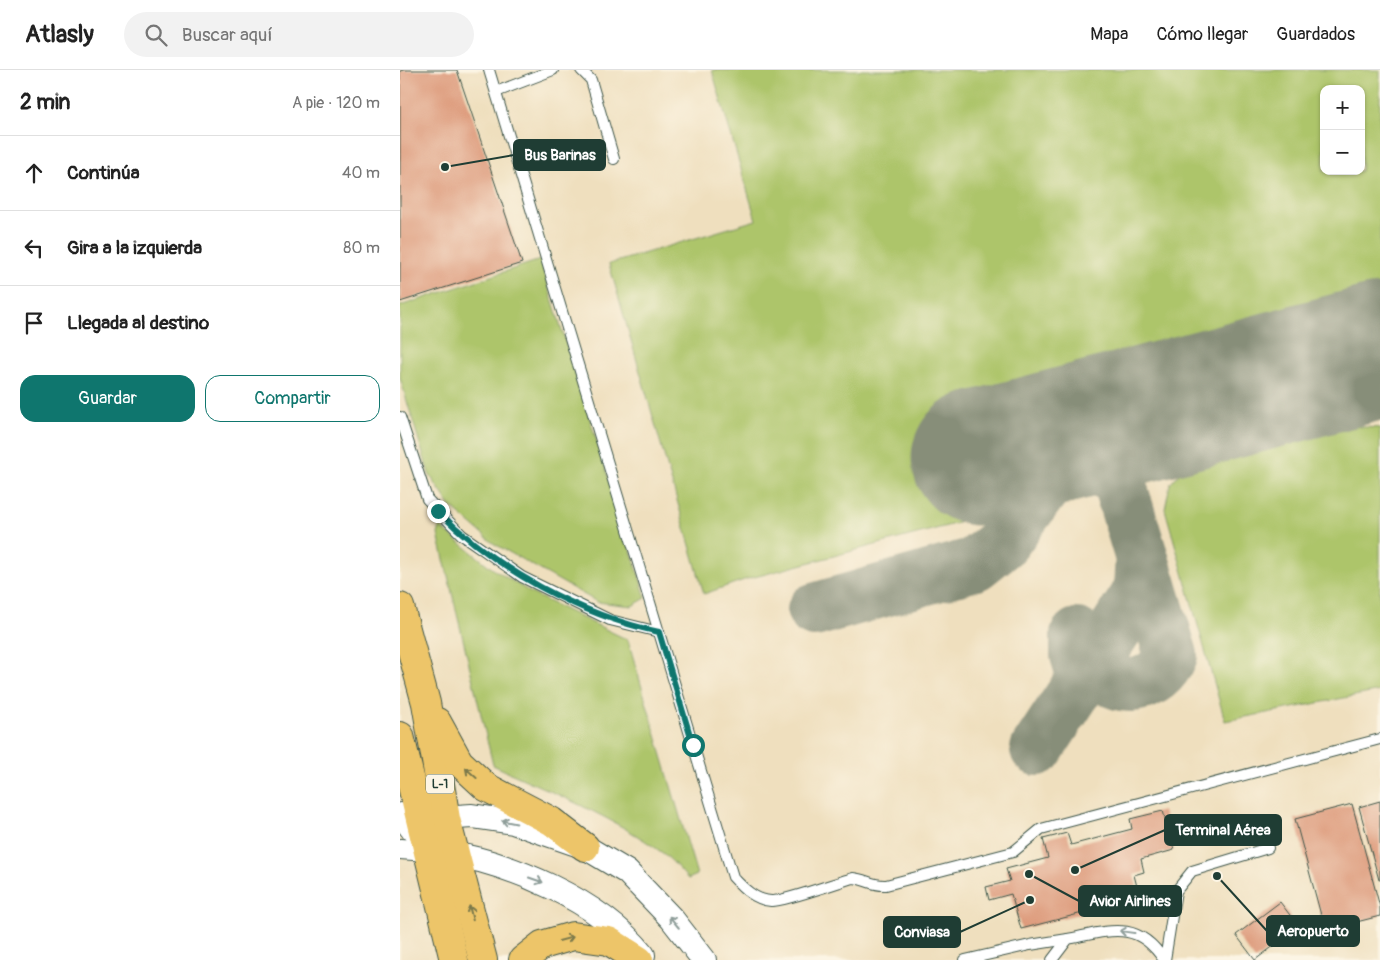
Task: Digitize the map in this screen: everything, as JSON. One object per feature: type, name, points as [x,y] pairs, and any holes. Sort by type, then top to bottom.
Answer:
[{"type":"main road","name":"L-1","points":[[400,607],[426,703],[414,818]]},
{"type":"main road","points":[[426,703],[459,762],[486,786],[551,821],[585,847]]},
{"type":"main road","name":"L-1","points":[[400,736],[414,818],[427,851],[454,960]]},
{"type":"main road","name":"L-1","points":[[414,818],[457,854],[482,960]]},
{"type":"main road","points":[[523,960],[542,945],[574,936],[609,941],[639,960]]},
{"type":"street","points":[[414,818],[472,816],[513,822],[585,847],[627,872],[672,920],[704,960]]},
{"type":"street","points":[[400,849],[457,854],[547,884],[603,916],[635,945],[647,960]]},
{"type":"lane","points":[[489,70],[733,877],[742,887],[757,897],[773,901],[854,878],[862,878],[877,886],[886,885],[1013,852],[1041,829],[1380,739]]},
{"type":"lane","points":[[496,92],[553,70]]},
{"type":"lane","points":[[581,70],[591,80],[614,159]]},
{"type":"lane","points":[[400,418],[427,499],[462,535],[522,577],[601,616],[659,632]]},
{"type":"lane","points":[[1165,960],[1176,891],[1192,870],[1268,848]]},
{"type":"lane","points":[[964,960],[1030,945],[1116,930],[1137,933],[1156,946],[1165,960]]},
{"type":"lane","points":[[1052,960],[1068,939]]},
{"type":"green space","points":[[712,70],[1380,70],[1380,291],[953,406],[977,518],[747,579],[704,594],[609,264],[756,220]]},
{"type":"green space","points":[[540,260],[646,598],[632,606],[597,602],[493,543],[451,507],[429,474],[400,378],[400,306]]},
{"type":"green space","points":[[1348,426],[1380,428],[1380,691],[1225,721],[1165,509],[1170,484],[1191,461]]},
{"type":"green space","points":[[440,527],[493,569],[533,594],[628,640],[697,875],[688,879],[664,854],[624,828],[581,805],[493,765],[438,534]]},
{"type":"building","points":[[457,70],[522,263],[400,302],[400,71]]},
{"type":"building","points":[[1380,801],[1380,880],[1379,880],[1359,807]]},
{"type":"building","points":[[1352,804],[1380,907],[1380,916],[1325,930],[1295,819]]},
{"type":"building","points":[[1163,811],[1174,850],[1141,859],[1144,872],[1134,875],[1140,898],[1021,929],[1011,894],[989,900],[986,887],[1010,881],[1006,869],[1048,858],[1043,839],[1067,833],[1071,845],[1132,829],[1130,819]]},
{"type":"building","points":[[1280,902],[1299,927],[1255,960],[1236,935]]},
{"type":"taxiway","points":[[1077,635],[1077,655],[1081,668],[1094,666],[1114,681],[1125,684],[1146,682],[1156,676],[1171,655],[1121,489],[1120,470],[1122,454],[1136,430],[1161,414],[1192,402]]},
{"type":"taxiway","points":[[814,610],[975,564],[1004,541],[1087,429]]},
{"type":"taxiway","points":[[1037,749],[1136,598],[1140,586],[1142,558]]},
{"type":"runway","points":[[979,458],[1380,351]]},
{"type":"place","name":"Bus Barinas","points":[[445,167]]},
{"type":"place","name":"Terminal Aérea","points":[[1075,870]]},
{"type":"place","name":"Avior Airlines","points":[[1029,874]]},
{"type":"place","name":"Aeropuerto","points":[[1217,876]]},
{"type":"place","name":"Conviasa","points":[[1030,900]]},
{"type":"route","points":[[438,511],[462,535],[522,577],[610,620],[659,632],[693,745]]}]
